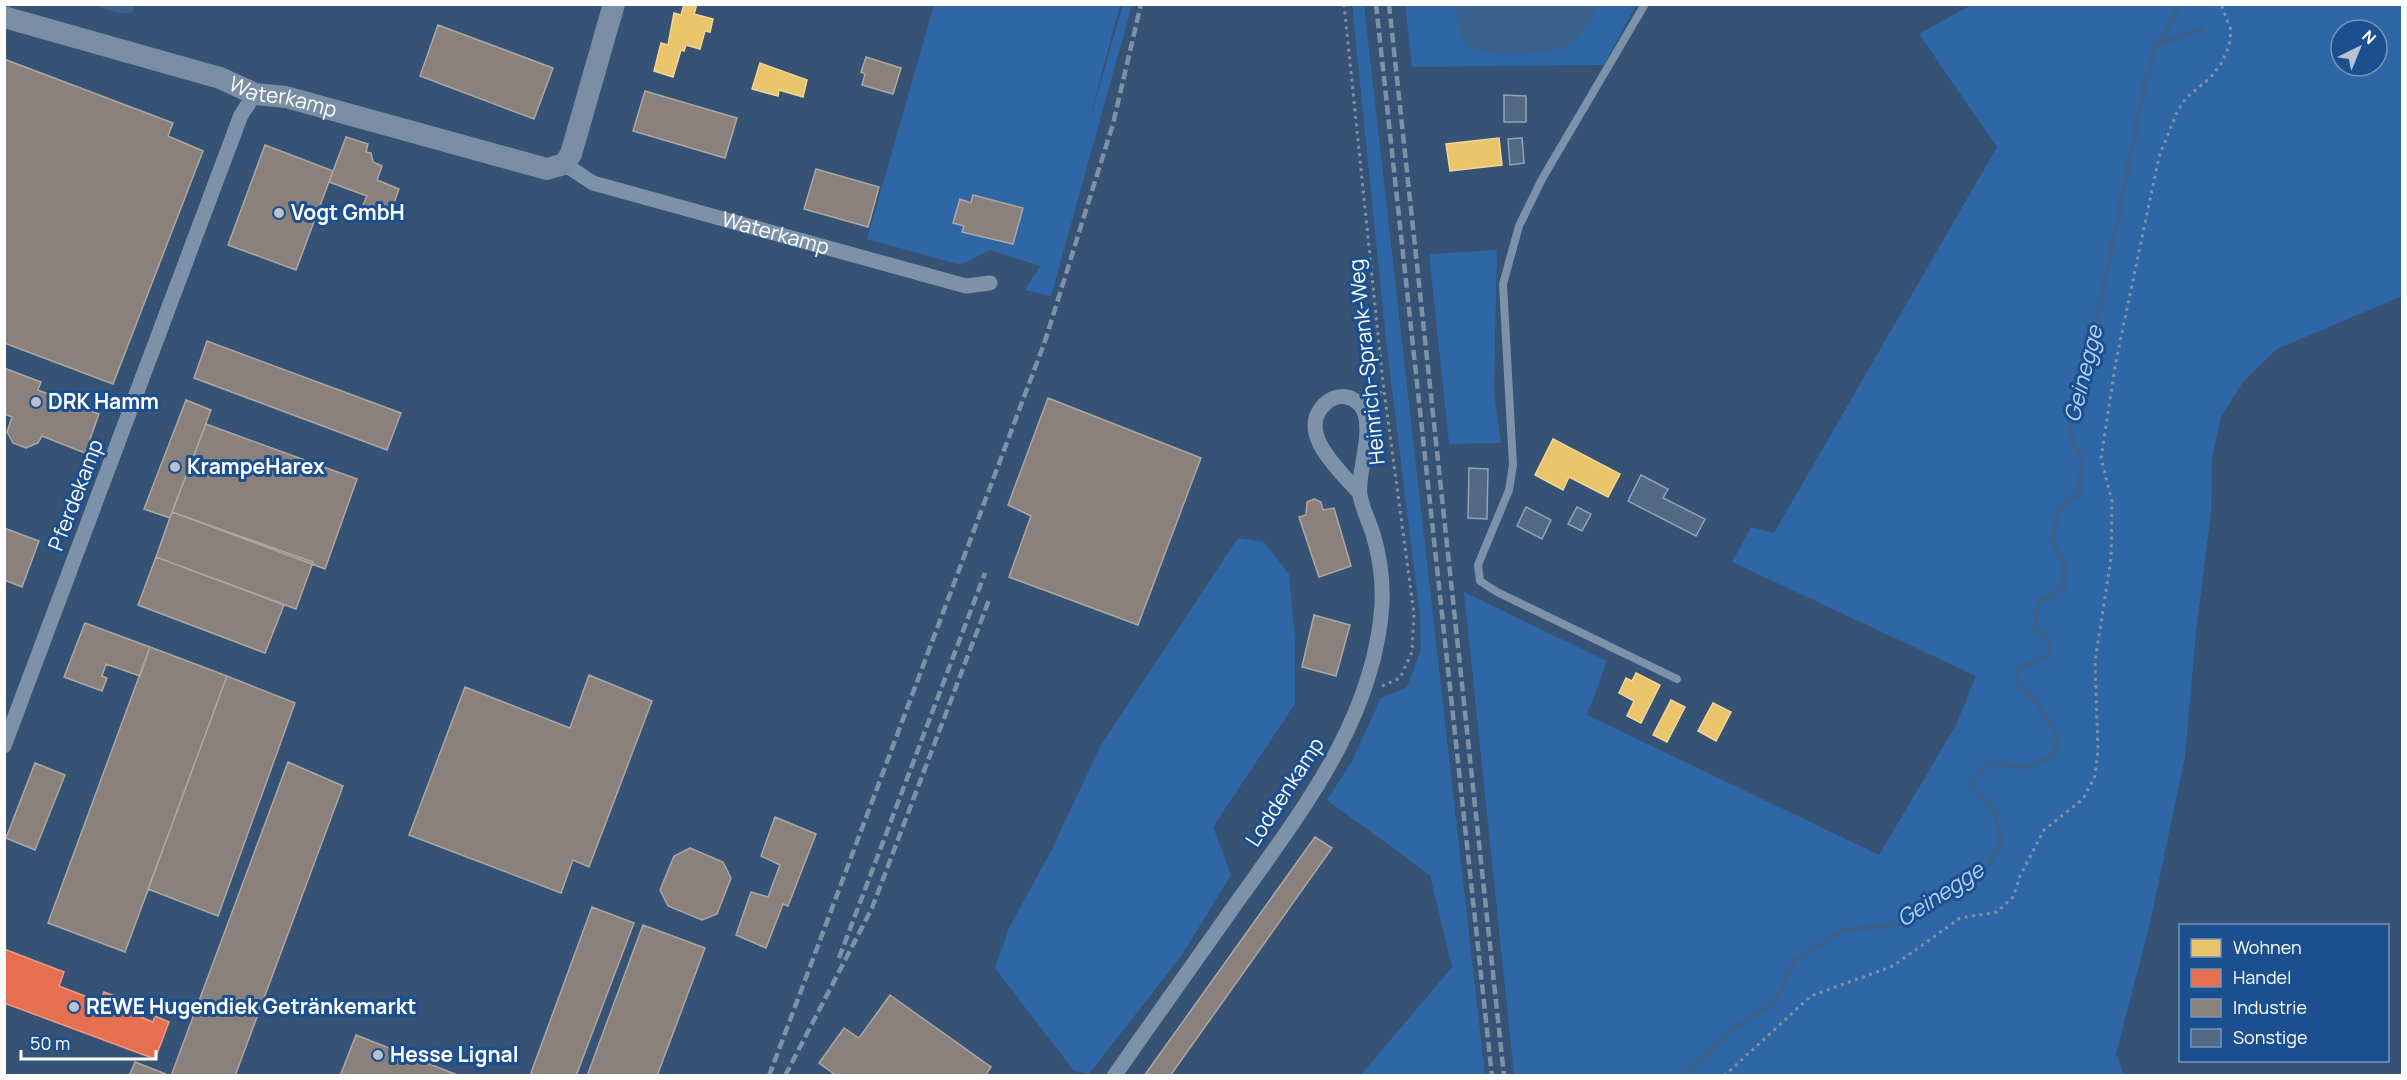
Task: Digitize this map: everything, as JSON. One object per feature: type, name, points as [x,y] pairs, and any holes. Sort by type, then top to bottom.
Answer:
[{"type":"street","points":[[564,164],[576,143],[614,4]]},
{"type":"street","name":"Waterkamp","points":[[4,17],[220,78],[255,94],[286,97],[527,165],[547,169],[564,164],[593,183],[966,286],[990,283]]},
{"type":"street","name":"Pferdekamp","points":[[4,746],[241,115],[255,94]]},
{"type":"street","name":"Loddenkamp","points":[[1114,1076],[1306,803],[1352,725],[1367,687],[1382,605],[1381,567],[1360,494],[1366,439],[1365,415],[1356,401],[1346,396],[1334,398],[1318,412],[1314,422],[1315,434],[1322,447],[1360,494]]},
{"type":"lane","points":[[1645,4],[1542,179],[1519,226],[1503,284],[1513,465],[1509,490],[1478,566],[1480,581],[1497,592],[1677,679]]},
{"type":"path","name":"Heinrich-Sprank-Weg","points":[[1344,4],[1383,383],[1414,624],[1412,652],[1400,678],[1384,686],[1367,687]]},
{"type":"path","points":[[1724,1076],[1810,996],[1893,966],[1960,918],[1997,912],[2013,897],[2020,876],[2044,830],[2083,799],[2095,776],[2098,751],[2095,661],[2111,560],[2112,501],[2101,458],[2116,361],[2159,157],[2177,112],[2186,98],[2210,78],[2221,64],[2229,46],[2231,30],[2221,4]]},
{"type":"shaded area","points":[[136,4],[132,12],[124,14],[92,5]]},
{"type":"shaded area","points":[[1457,4],[1598,5],[1582,33],[1568,45],[1532,53],[1502,54],[1477,49],[1464,40],[1458,20]]},
{"type":"shaded area","points":[[934,5],[1120,5],[1087,129],[1123,5],[1132,5],[1051,296],[1025,290],[1040,266],[990,250],[961,265],[867,239]]},
{"type":"shaded area","points":[[1352,5],[1364,5],[1485,1075],[1361,1075],[1452,967],[1430,875],[1327,800],[1352,761],[1381,698],[1407,687],[1421,649],[1420,618],[1386,340]]},
{"type":"shaded area","points":[[1405,5],[1636,5],[1604,65],[1412,67]]},
{"type":"shaded area","points":[[1971,5],[2402,5],[2402,296],[2277,349],[2243,382],[2221,417],[2212,459],[2211,512],[2196,632],[2185,757],[2150,923],[2116,1054],[2124,1075],[1514,1075],[1464,592],[1607,661],[1587,715],[1879,855],[1956,725],[1976,676],[1732,562],[1751,527],[1774,533],[1997,147],[1919,34]]},
{"type":"shaded area","points":[[1497,250],[1494,392],[1501,443],[1449,444],[1429,254]]},
{"type":"shaded area","points":[[1238,538],[1264,542],[1289,574],[1295,639],[1295,704],[1213,827],[1231,875],[1182,955],[1089,1074],[1074,1071],[995,968],[1009,928],[1051,851],[1101,745]]},
{"type":"building: Wohnen","points":[[684,4],[697,4],[694,14],[713,19],[710,32],[705,31],[700,49],[686,45],[684,51],[681,50],[673,77],[654,71],[661,43],[668,45],[674,13],[681,15]]},
{"type":"building: Wohnen","points":[[760,63],[807,80],[803,97],[779,90],[778,96],[752,89]]},
{"type":"building: Wohnen","points":[[1499,138],[1502,165],[1450,171],[1446,144]]},
{"type":"building: Wohnen","points":[[1553,439],[1620,474],[1608,497],[1569,477],[1563,490],[1535,475]]},
{"type":"building: Wohnen","points":[[1636,673],[1660,685],[1641,723],[1627,716],[1634,701],[1619,693],[1626,678],[1632,681]]},
{"type":"building: Wohnen","points":[[1671,700],[1685,707],[1667,742],[1653,735]]},
{"type":"building: Wohnen","points":[[1713,703],[1731,712],[1716,741],[1698,731]]},
{"type":"building: Handel","name":"REWE Hugendiek Getränkemarkt","points":[[4,949],[64,972],[59,986],[100,1002],[104,992],[120,998],[119,1002],[143,1011],[141,1017],[153,1022],[155,1016],[169,1022],[155,1059],[4,1003]]},
{"type":"building: Industrie","points":[[438,25],[553,68],[534,119],[420,76]]},
{"type":"building: Industrie","points":[[866,57],[901,68],[893,94],[862,85],[865,74],[861,72]]},
{"type":"building: Industrie","points":[[4,59],[173,123],[168,136],[203,151],[113,384],[4,343]]},
{"type":"building: Industrie","points":[[645,91],[737,118],[725,158],[633,131]]},
{"type":"building: Industrie","points":[[346,137],[368,144],[366,152],[371,153],[373,162],[382,166],[377,180],[399,189],[390,214],[363,205],[367,196],[329,182]]},
{"type":"building: Industrie","name":"Vogt GmbH","points":[[265,145],[333,171],[296,270],[228,245]]},
{"type":"building: Industrie","points":[[816,169],[879,187],[868,227],[804,209]]},
{"type":"building: Industrie","points":[[973,195],[1023,208],[1013,244],[962,232],[964,226],[953,223],[960,199],[971,203]]},
{"type":"building: Industrie","points":[[207,341],[401,413],[387,450],[194,378]]},
{"type":"building: Industrie","name":"DRK Hamm","points":[[4,368],[41,382],[38,390],[99,414],[85,453],[42,436],[38,443],[26,448],[13,443],[7,432],[12,417],[4,414]]},
{"type":"building: Industrie","points":[[1048,398],[1201,458],[1138,625],[1009,577],[1031,516],[1008,505]]},
{"type":"building: Industrie","name":"KrampeHarex","points":[[186,400],[211,410],[170,518],[144,509]]},
{"type":"building: Industrie","points":[[206,424],[357,479],[325,569],[172,512]]},
{"type":"building: Industrie","points":[[1314,499],[1321,502],[1323,510],[1334,508],[1351,566],[1319,577],[1299,517],[1306,515],[1307,502]]},
{"type":"building: Industrie","points":[[172,512],[313,562],[296,609],[156,557]]},
{"type":"building: Industrie","points":[[4,528],[39,541],[22,587],[4,580]]},
{"type":"building: Industrie","points":[[156,557],[284,605],[265,653],[138,605]]},
{"type":"building: Industrie","points":[[1314,615],[1350,625],[1336,676],[1302,667]]},
{"type":"building: Industrie","points":[[85,623],[150,647],[140,676],[106,664],[102,676],[107,678],[102,691],[64,677]]},
{"type":"building: Industrie","points":[[150,647],[227,676],[125,952],[48,923]]},
{"type":"building: Industrie","points":[[589,675],[652,701],[589,867],[573,860],[561,893],[409,835],[465,687],[570,728]]},
{"type":"building: Industrie","points":[[227,676],[295,703],[218,916],[148,889]]},
{"type":"building: Industrie","points":[[288,762],[343,786],[235,1076],[171,1076]]},
{"type":"building: Industrie","points":[[35,763],[65,775],[35,850],[6,838]]},
{"type":"building: Industrie","points":[[775,817],[816,834],[788,906],[783,904],[766,948],[736,935],[751,892],[768,897],[780,865],[761,856]]},
{"type":"building: Industrie","points":[[1315,837],[1332,848],[1170,1076],[1144,1076]]},
{"type":"building: Industrie","points":[[690,848],[723,862],[731,878],[717,914],[702,920],[668,906],[660,890],[674,856]]},
{"type":"building: Industrie","points":[[592,907],[634,923],[576,1076],[536,1076],[531,1073]]},
{"type":"building: Industrie","points":[[643,925],[705,948],[657,1076],[587,1076]]},
{"type":"building: Industrie","points":[[890,995],[991,1067],[985,1076],[832,1076],[834,1074],[819,1063],[844,1028],[859,1038]]},
{"type":"building: Industrie","name":"Hesse Lignal","points":[[356,1035],[460,1076],[340,1076]]},
{"type":"building: Industrie","points":[[135,1062],[166,1074],[166,1076],[129,1076]]},
{"type":"building: Sonstige","points":[[1504,95],[1526,96],[1526,122],[1504,122]]},
{"type":"building: Sonstige","points":[[1522,138],[1524,163],[1510,165],[1508,139]]},
{"type":"building: Sonstige","points":[[1469,468],[1488,469],[1487,519],[1468,518]]},
{"type":"building: Sonstige","points":[[1641,475],[1668,489],[1663,498],[1705,519],[1696,536],[1628,501]]},
{"type":"building: Sonstige","points":[[1526,507],[1551,520],[1542,539],[1517,526]]},
{"type":"building: Sonstige","points":[[1577,507],[1591,514],[1582,531],[1568,524]]},
{"type":"waterway","name":"Geinegge","points":[[1682,1076],[1739,1025],[1774,1003],[1795,961],[1843,930],[1899,924],[1939,893],[1983,871],[2002,843],[1995,811],[1971,784],[1990,762],[2025,767],[2052,757],[2059,739],[2041,708],[2017,681],[2019,669],[2050,654],[2050,641],[2035,629],[2038,602],[2063,589],[2065,568],[2052,540],[2059,509],[2079,493],[2082,461],[2069,432],[2086,373],[2145,83],[2157,44],[2173,19],[2178,4]]},
{"type":"waterway","points":[[2158,44],[2202,29]]},
{"type":"railway","points":[[769,1076],[1045,341],[1113,124],[1141,4]]},
{"type":"railway","points":[[1376,4],[1492,1076]]},
{"type":"railway","points":[[1389,4],[1504,1076]]},
{"type":"railway","points":[[839,958],[985,573]]},
{"type":"railway","points":[[785,1076],[872,908],[989,600]]},
{"type":"place","name":"Vogt GmbH","points":[[279,213]]},
{"type":"place","name":"DRK Hamm","points":[[36,402]]},
{"type":"place","name":"KrampeHarex","points":[[175,467]]},
{"type":"place","name":"REWE Hugendiek Getränkemarkt","points":[[74,1007]]},
{"type":"place","name":"Hesse Lignal","points":[[378,1055]]}]
